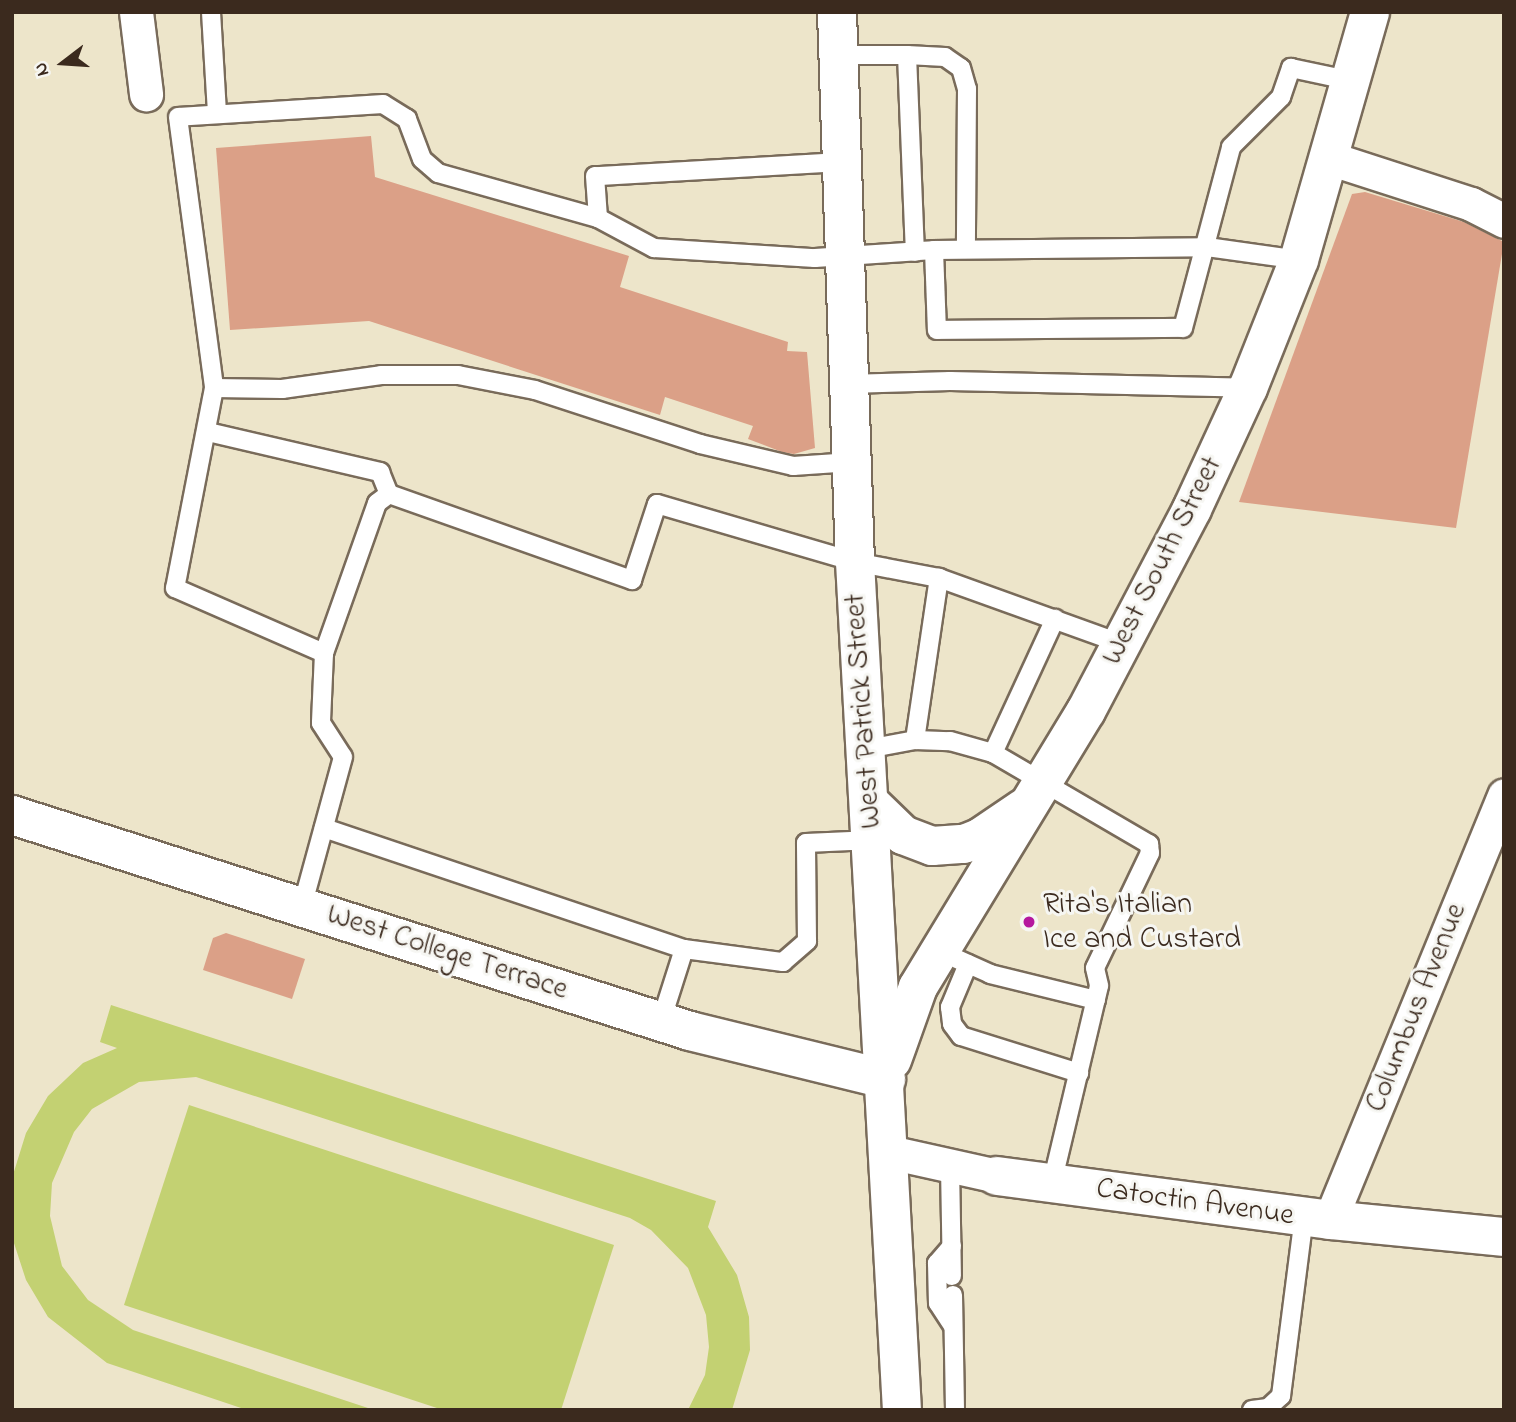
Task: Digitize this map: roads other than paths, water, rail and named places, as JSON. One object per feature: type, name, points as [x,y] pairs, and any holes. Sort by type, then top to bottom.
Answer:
[{"type":"main road","name":"West Patrick Street","points":[[837,12],[855,562],[886,1079],[902,1410]]},
{"type":"main road","name":"West South Street","points":[[886,1079],[918,987],[953,957],[1122,644],[1248,388],[1299,260],[1332,159],[1370,12]]},
{"type":"main road","points":[[871,822],[903,835],[948,846],[981,837],[1040,792]]},
{"type":"main road","name":"West College Terrace","points":[[12,815],[661,1021],[886,1079]]},
{"type":"main road","name":"Catoctin Avenue","points":[[997,1176],[1317,1219],[1504,1237]]},
{"type":"street","points":[[136,12],[146,94]]},
{"type":"street","points":[[1332,159],[1471,204],[1504,222]]},
{"type":"street","name":"Columbus Avenue","points":[[1317,1219],[1504,795]]},
{"type":"street","name":"Catoctin Avenue","points":[[889,1152],[997,1176]]},
{"type":"lane","points":[[211,12],[217,114]]},
{"type":"lane","points":[[838,54],[945,57],[961,68],[967,89],[966,249]]},
{"type":"lane","points":[[907,55],[924,251],[937,330],[1183,328],[1207,247],[1231,148],[1281,97],[1291,68],[1352,81]]},
{"type":"lane","points":[[324,653],[175,588],[208,432],[214,388],[178,117],[383,104],[408,119],[422,159],[438,173],[598,218],[654,248],[844,257],[966,249],[1207,247],[1299,260]]},
{"type":"lane","points":[[598,218],[595,176],[841,162]]},
{"type":"lane","points":[[214,388],[282,389],[381,375],[458,375],[535,390],[700,444],[793,466],[852,462]]},
{"type":"lane","points":[[848,384],[950,381],[1248,388]]},
{"type":"lane","points":[[208,432],[380,472],[389,494],[632,580],[657,504],[855,562],[939,578],[1122,644]]},
{"type":"lane","points":[[302,907],[343,757],[321,723],[324,653],[377,503],[389,494]]},
{"type":"lane","points":[[915,740],[939,578]]},
{"type":"lane","points":[[993,753],[1055,619]]},
{"type":"lane","points":[[867,749],[915,740],[950,741],[993,753],[1040,792],[1149,844],[1150,853],[1101,949],[1095,968],[1096,1000],[1052,1184]]},
{"type":"lane","points":[[324,828],[684,948],[783,962],[807,942],[806,844],[871,822]]},
{"type":"lane","points":[[661,1021],[684,948]]},
{"type":"lane","points":[[1079,1073],[961,1036],[952,1024],[950,1006],[953,957],[989,974],[1096,1000]]},
{"type":"lane","points":[[950,1166],[952,1276]]},
{"type":"lane","points":[[1252,1410],[1268,1408],[1282,1396],[1317,1219]]},
{"type":"lane","points":[[952,1246],[937,1263],[937,1290],[938,1303],[953,1326]]},
{"type":"lane","points":[[953,1295],[955,1410]]},
{"type":"place","name":"Rita's Italian Ice and Custard","points":[[1029,922]]}]
